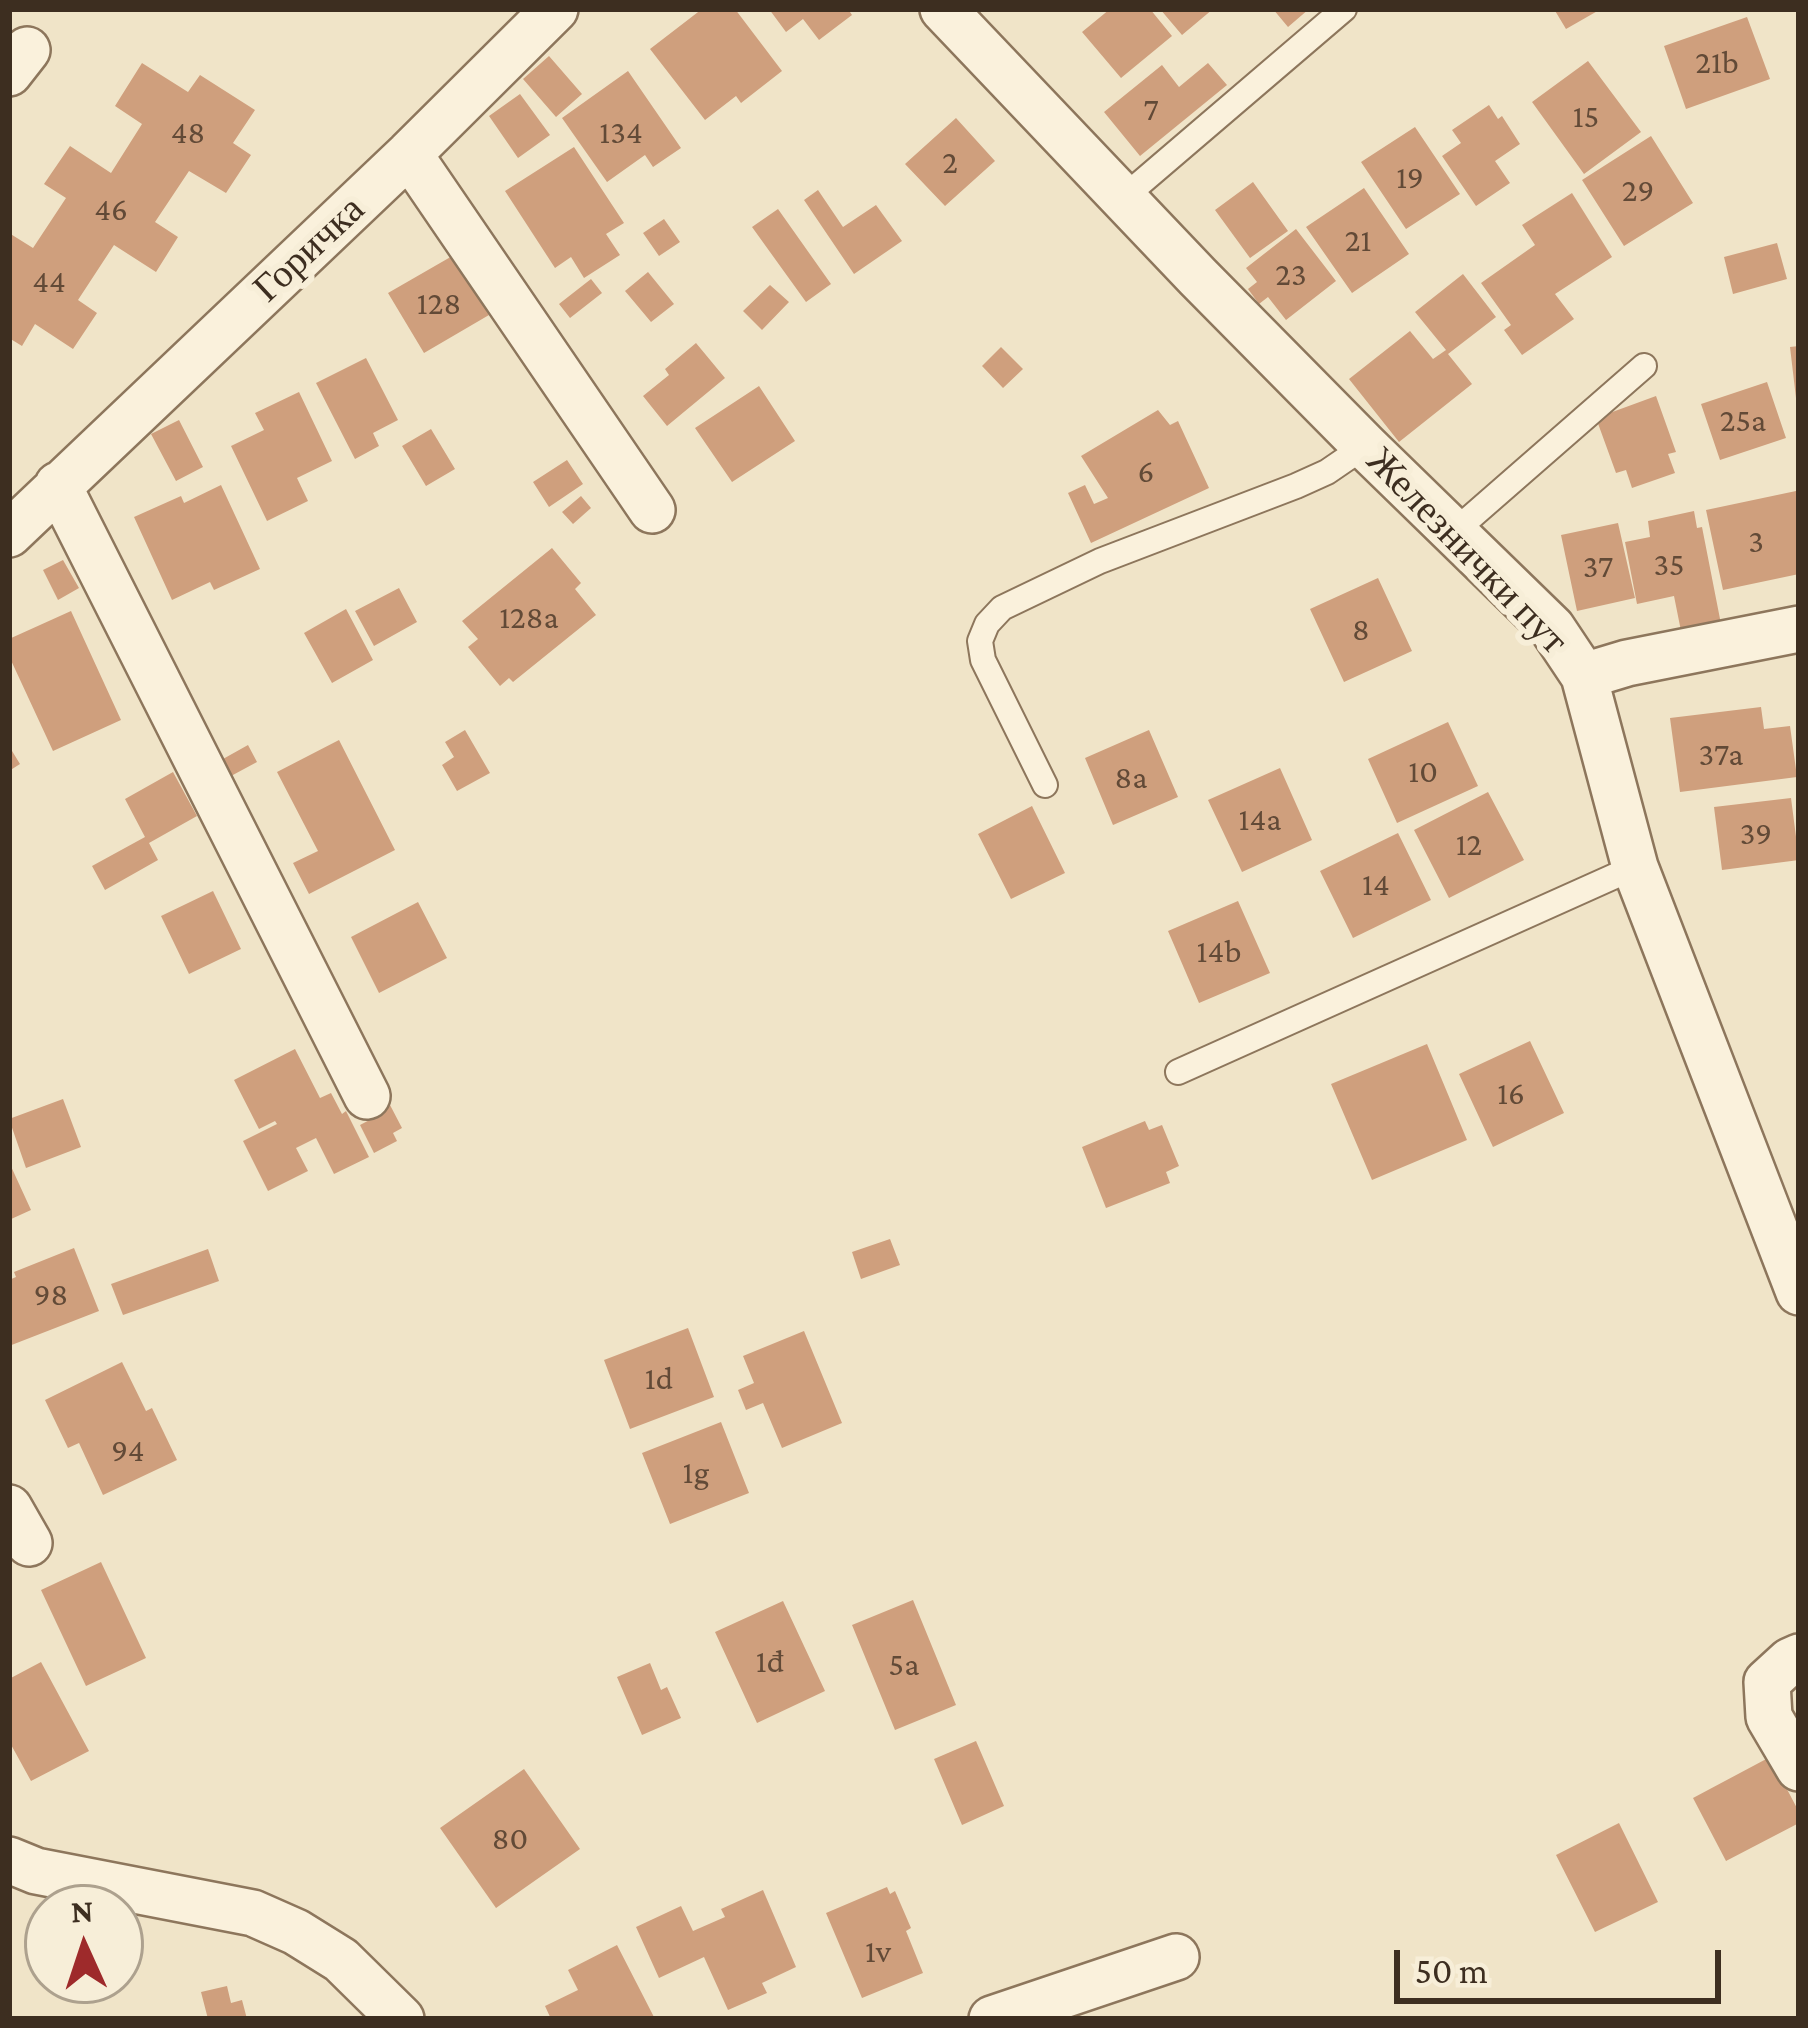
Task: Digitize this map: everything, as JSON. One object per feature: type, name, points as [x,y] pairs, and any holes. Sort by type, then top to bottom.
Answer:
[{"type":"street","name":"Горичка","points":[[9,534],[555,9]]},
{"type":"street","name":"Железнички пут","points":[[943,9],[1365,446],[1552,628],[1584,676],[1635,868],[1799,1292]]},
{"type":"street","points":[[409,154],[652,510]]},
{"type":"street","points":[[58,485],[367,1096]]},
{"type":"street","points":[[1584,676],[1648,658],[1799,629]]},
{"type":"street","points":[[1799,1657],[1767,1682],[1769,1717],[1799,1768]]},
{"type":"street","points":[[9,1860],[36,1871],[253,1913],[341,1960],[401,2019]]},
{"type":"street","points":[[992,2019],[1176,1957]]},
{"type":"lane","points":[[1124,198],[1344,9]]},
{"type":"lane","points":[[1454,531],[1644,366]]},
{"type":"lane","points":[[1045,785],[983,660],[980,641],[987,624],[1002,608],[1100,561],[1296,486],[1365,446]]},
{"type":"lane","points":[[1178,1072],[1635,868]]},
{"type":"building","points":[[702,9],[735,9],[782,71],[741,103],[736,96],[705,120],[650,49]]},
{"type":"building","points":[[769,9],[848,9],[852,15],[819,40],[803,19],[786,32]]},
{"type":"building","points":[[1110,9],[1150,9],[1172,36],[1121,78],[1082,32]]},
{"type":"building","points":[[1160,9],[1213,9],[1182,35]]},
{"type":"building","points":[[1273,9],[1309,9],[1288,27]]},
{"type":"building","points":[[1554,9],[1601,9],[1566,29]]},
{"type":"building","points":[[1747,17],[1770,79],[1686,109],[1664,46]]},
{"type":"building","points":[[549,56],[582,94],[556,117],[523,79]]},
{"type":"building","points":[[1588,61],[1641,132],[1584,174],[1532,102]]},
{"type":"building","points":[[142,63],[188,92],[200,75],[255,110],[233,143],[251,155],[226,193],[189,171],[155,222],[178,237],[156,272],[114,245],[78,300],[97,313],[73,349],[35,324],[22,346],[9,338],[9,233],[33,248],[66,198],[44,184],[70,146],[111,173],[142,124],[115,106]]},
{"type":"building","points":[[1208,63],[1227,85],[1140,156],[1104,112],[1162,65],[1179,87]]},
{"type":"building","points":[[628,71],[681,148],[653,167],[645,155],[607,182],[562,118]]},
{"type":"building","points":[[520,94],[550,135],[518,158],[489,116]]},
{"type":"building","points":[[1489,105],[1520,144],[1495,161],[1510,183],[1476,206],[1442,156],[1461,143],[1452,130]]},
{"type":"building","points":[[956,118],[995,161],[945,206],[905,164]]},
{"type":"building","points":[[1415,127],[1460,194],[1406,229],[1361,162]]},
{"type":"building","points":[[1651,136],[1693,203],[1624,246],[1582,180]]},
{"type":"building","points":[[574,147],[624,223],[606,234],[620,255],[584,278],[571,257],[555,268],[505,191]]},
{"type":"building","points":[[1253,182],[1288,231],[1250,258],[1215,210]]},
{"type":"building","points":[[1364,188],[1409,254],[1352,293],[1306,227]]},
{"type":"building","points":[[818,190],[843,227],[876,205],[902,241],[854,274],[804,200]]},
{"type":"building","points":[[1572,193],[1612,257],[1555,294],[1574,319],[1522,355],[1504,330],[1511,325],[1481,283],[1535,245],[1522,225]]},
{"type":"building","points":[[778,209],[831,284],[806,302],[752,227]]},
{"type":"building","points":[[664,219],[680,242],[659,256],[643,233]]},
{"type":"building","points":[[1296,229],[1336,281],[1286,320],[1268,297],[1259,304],[1248,289],[1257,282],[1246,268]]},
{"type":"building","points":[[1777,243],[1787,279],[1733,294],[1724,257]]},
{"type":"building","points":[[454,255],[489,315],[424,353],[388,293]]},
{"type":"building","points":[[648,272],[674,304],[651,322],[625,291]]},
{"type":"building","points":[[1463,274],[1496,317],[1448,354],[1472,384],[1399,442],[1349,379],[1410,331],[1433,359],[1446,350],[1415,312]]},
{"type":"building","points":[[591,279],[602,293],[570,318],[559,304]]},
{"type":"building","points":[[770,285],[789,302],[762,330],[743,311]]},
{"type":"building","points":[[696,343],[725,378],[667,426],[643,396]]},
{"type":"building","points":[[1799,346],[1799,398],[1796,398],[1790,347]]},
{"type":"building","points":[[1001,347],[1023,369],[1003,388],[982,366]]},
{"type":"building","points":[[366,358],[398,420],[373,433],[379,446],[355,459],[316,383]]},
{"type":"building","points":[[1767,382],[1786,438],[1720,460],[1701,404]]},
{"type":"building","points":[[759,386],[795,441],[732,482],[695,428]]},
{"type":"building","points":[[299,392],[332,461],[297,478],[308,501],[267,521],[231,446],[264,430],[255,413]]},
{"type":"building","points":[[1656,396],[1676,452],[1668,454],[1675,473],[1632,488],[1626,470],[1616,473],[1596,418]]},
{"type":"building","points":[[1158,410],[1170,425],[1178,421],[1209,488],[1091,543],[1068,493],[1085,485],[1094,504],[1108,498],[1081,456]]},
{"type":"building","points":[[179,420],[203,467],[176,481],[151,434]]},
{"type":"building","points":[[431,429],[455,469],[426,486],[402,446]]},
{"type":"building","points":[[567,460],[583,484],[549,507],[533,482]]},
{"type":"building","points":[[221,485],[260,569],[214,590],[210,582],[172,600],[134,517],[181,496],[184,503]]},
{"type":"building","points":[[1796,491],[1799,574],[1723,590],[1706,510]]},
{"type":"building","points":[[581,496],[591,508],[573,524],[562,512]]},
{"type":"building","points":[[1694,511],[1697,528],[1702,527],[1721,624],[1681,631],[1674,596],[1637,604],[1625,542],[1650,537],[1648,521]]},
{"type":"building","points":[[1618,523],[1635,598],[1577,611],[1561,535]]},
{"type":"building","points":[[552,548],[581,583],[575,589],[596,615],[513,682],[509,678],[500,686],[468,647],[478,639],[462,621]]},
{"type":"building","points":[[63,560],[79,588],[58,600],[43,570]]},
{"type":"building","points":[[1378,578],[1412,651],[1344,682],[1310,609]]},
{"type":"building","points":[[399,588],[417,622],[374,646],[355,611]]},
{"type":"building","points":[[346,609],[373,660],[332,683],[304,633]]},
{"type":"building","points":[[71,611],[121,720],[53,751],[9,656],[9,639]]},
{"type":"building","points":[[1761,707],[1764,729],[1790,726],[1797,777],[1680,792],[1670,718]]},
{"type":"building","points":[[1448,722],[1478,786],[1397,823],[1368,759]]},
{"type":"building","points":[[465,730],[490,773],[457,791],[442,765],[454,757],[445,742]]},
{"type":"building","points":[[1149,730],[1178,797],[1113,825],[1085,758]]},
{"type":"building","points":[[339,740],[395,850],[309,894],[293,863],[318,851],[277,772]]},
{"type":"building","points":[[248,745],[257,762],[231,776],[223,759]]},
{"type":"building","points":[[9,746],[20,764],[9,771]]},
{"type":"building","points":[[1280,768],[1312,840],[1242,872],[1208,800]]},
{"type":"building","points":[[173,772],[197,816],[149,843],[158,860],[105,890],[92,866],[145,837],[125,799]]},
{"type":"building","points":[[1488,792],[1524,860],[1449,898],[1414,830]]},
{"type":"building","points":[[1791,798],[1799,860],[1722,870],[1714,807]]},
{"type":"building","points":[[1032,806],[1065,873],[1011,899],[978,834]]},
{"type":"building","points":[[1398,833],[1431,900],[1353,938],[1320,871]]},
{"type":"building","points":[[213,891],[241,949],[189,974],[161,916]]},
{"type":"building","points":[[1238,901],[1270,973],[1199,1003],[1168,931]]},
{"type":"building","points":[[418,902],[447,958],[379,993],[351,937]]},
{"type":"building","points":[[1530,1041],[1564,1113],[1493,1147],[1459,1074]]},
{"type":"building","points":[[1427,1044],[1467,1140],[1372,1180],[1331,1084]]},
{"type":"building","points":[[295,1049],[320,1098],[331,1093],[342,1114],[346,1111],[369,1157],[334,1174],[316,1138],[296,1148],[308,1171],[268,1191],[243,1141],[277,1124],[259,1129],[234,1080]]},
{"type":"building","points":[[63,1099],[81,1147],[26,1168],[9,1119]]},
{"type":"building","points":[[390,1105],[402,1128],[393,1133],[397,1141],[374,1153],[360,1125]]},
{"type":"building","points":[[1145,1121],[1149,1130],[1162,1125],[1179,1166],[1166,1172],[1170,1183],[1106,1208],[1082,1147]]},
{"type":"building","points":[[9,1162],[31,1210],[9,1220]]},
{"type":"building","points":[[890,1239],[900,1265],[861,1279],[852,1252]]},
{"type":"building","points":[[74,1248],[99,1311],[9,1346],[9,1280],[16,1277],[14,1272]]},
{"type":"building","points":[[208,1249],[219,1281],[123,1315],[111,1284]]},
{"type":"building","points":[[688,1328],[714,1397],[630,1429],[604,1360]]},
{"type":"building","points":[[804,1331],[842,1423],[782,1448],[763,1403],[746,1410],[738,1390],[754,1383],[743,1356]]},
{"type":"building","points":[[122,1362],[146,1411],[152,1408],[177,1460],[103,1495],[79,1443],[68,1448],[45,1400]]},
{"type":"building","points":[[721,1422],[749,1493],[670,1524],[642,1453]]},
{"type":"building","points":[[101,1562],[146,1658],[86,1686],[41,1590]]},
{"type":"building","points":[[913,1600],[956,1705],[895,1730],[852,1625]]},
{"type":"building","points":[[783,1601],[825,1691],[757,1723],[715,1632]]},
{"type":"building","points":[[41,1662],[89,1751],[31,1781],[9,1741],[9,1679]]},
{"type":"building","points":[[650,1663],[661,1690],[667,1687],[681,1718],[642,1735],[617,1677]]},
{"type":"building","points":[[976,1741],[1004,1806],[962,1825],[934,1759]]},
{"type":"building","points":[[1770,1757],[1799,1812],[1799,1823],[1726,1861],[1693,1798]]},
{"type":"building","points":[[524,1769],[580,1849],[496,1908],[440,1828]]},
{"type":"building","points":[[1619,1823],[1658,1902],[1595,1932],[1556,1855]]},
{"type":"building","points":[[887,1887],[890,1894],[895,1891],[911,1928],[906,1931],[923,1973],[862,1998],[826,1913]]},
{"type":"building","points":[[763,1890],[796,1967],[762,1983],[767,1993],[728,2010],[704,1957],[659,1978],[636,1927],[681,1906],[693,1931],[725,1917],[721,1909]]},
{"type":"building","points":[[617,1945],[655,2019],[551,2019],[545,2006],[578,1990],[568,1970]]},
{"type":"building","points":[[227,1986],[231,2003],[242,2000],[247,2019],[208,2019],[201,1992]]}]
